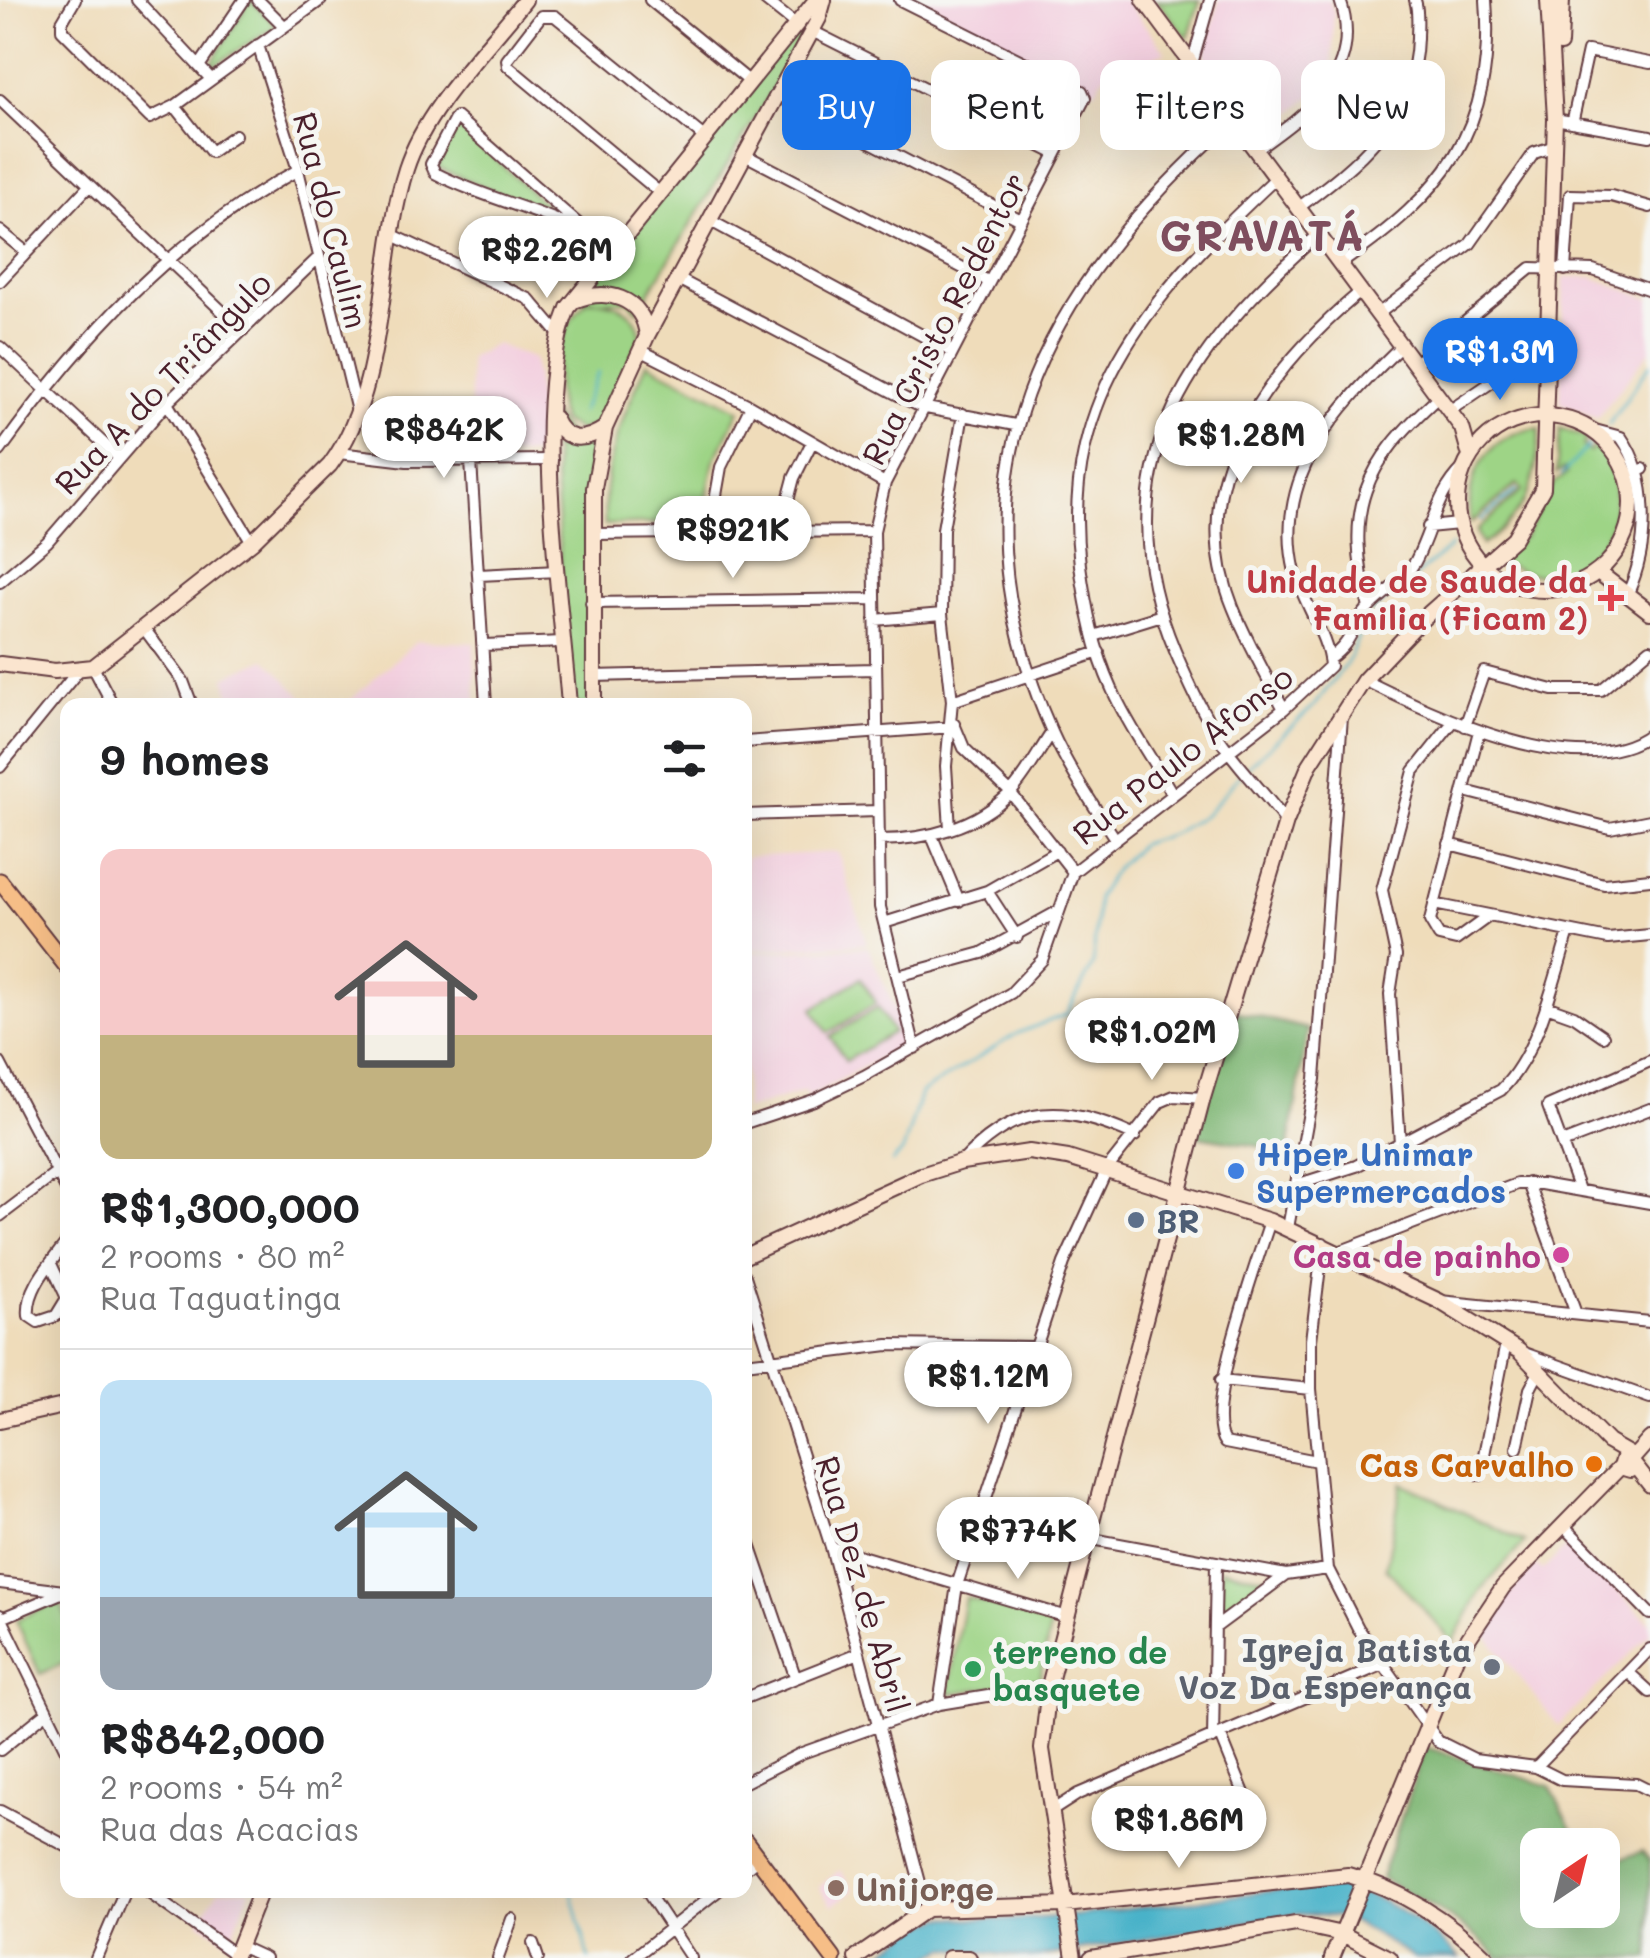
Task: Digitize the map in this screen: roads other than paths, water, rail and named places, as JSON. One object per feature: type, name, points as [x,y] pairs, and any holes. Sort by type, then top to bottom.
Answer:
[{"type":"main road","points":[[0,880],[60,958]]},
{"type":"main road","points":[[752,1863],[833,1958]]},
{"type":"street","points":[[76,0],[62,22],[62,30],[150,118],[175,106],[320,0]]},
{"type":"street","points":[[136,0],[210,78]]},
{"type":"street","points":[[151,14],[160,0]]},
{"type":"street","points":[[200,65],[244,0]]},
{"type":"street","points":[[258,0],[284,26]]},
{"type":"street","points":[[60,698],[86,669],[252,542],[299,500],[339,453],[368,372],[401,188],[416,145],[525,0]]},
{"type":"street","points":[[650,0],[749,81]]},
{"type":"street","points":[[764,0],[794,23]]},
{"type":"street","points":[[568,698],[552,460],[551,365],[558,333],[573,301],[612,250],[794,23],[820,0]]},
{"type":"street","points":[[594,698],[594,488],[605,428],[678,279],[803,48],[820,0]]},
{"type":"street","name":"Rua Cristo Redentor","points":[[900,0],[1085,94],[884,483],[874,531],[876,736],[884,924],[915,1048]]},
{"type":"street","points":[[1144,0],[1189,60]]},
{"type":"street","points":[[1193,60],[1210,0]]},
{"type":"street","points":[[1281,132],[1316,106],[1336,78],[1346,44],[1340,0]]},
{"type":"street","points":[[1298,208],[1359,162],[1389,126],[1416,58],[1415,0]]},
{"type":"street","points":[[1340,264],[1387,232],[1423,199],[1458,154],[1481,99],[1487,64],[1486,0]]},
{"type":"street","points":[[1548,0],[1556,74]]},
{"type":"street","points":[[1559,270],[1555,119],[1562,0]]},
{"type":"street","points":[[659,192],[508,66],[507,60],[541,16],[555,16],[704,137]]},
{"type":"street","points":[[511,17],[529,32]]},
{"type":"street","points":[[812,30],[1056,154]]},
{"type":"street","points":[[784,36],[796,38],[803,48]]},
{"type":"street","name":"Rua do Caulim","points":[[258,45],[298,170],[356,407]]},
{"type":"street","points":[[1573,119],[1588,51],[1650,62]]},
{"type":"street","points":[[778,94],[1020,220]]},
{"type":"street","points":[[0,100],[242,330]]},
{"type":"street","points":[[175,106],[210,152],[236,135]]},
{"type":"street","points":[[591,235],[435,172],[430,164],[456,118],[612,250]]},
{"type":"street","points":[[1555,119],[1573,119],[1650,136]]},
{"type":"street","points":[[1378,314],[1470,244],[1534,153],[1555,146]]},
{"type":"street","points":[[1114,836],[1052,732],[1012,605],[1002,525],[1015,425],[1058,328],[1119,232],[1202,150]]},
{"type":"street","points":[[1256,150],[1462,428],[1470,434],[1490,435]]},
{"type":"street","points":[[745,155],[988,281]]},
{"type":"street","points":[[0,451],[109,314],[166,260],[242,202],[298,170]]},
{"type":"street","points":[[1173,794],[1112,691],[1098,652],[1076,534],[1076,477],[1088,431],[1114,371],[1151,307],[1199,250],[1276,178]]},
{"type":"street","points":[[0,281],[90,186]]},
{"type":"street","points":[[1074,1956],[1042,1749],[1049,1686],[1203,1098],[1286,822],[1324,736],[1364,680],[1527,521],[1543,488],[1559,270],[1570,195],[1610,196],[1650,207]]},
{"type":"street","points":[[710,220],[951,351]]},
{"type":"street","points":[[0,230],[26,252]]},
{"type":"street","points":[[394,236],[529,298],[558,333]]},
{"type":"street","points":[[1286,822],[1253,777],[1229,753],[1193,694],[1162,616],[1150,569],[1145,514],[1151,466],[1177,400],[1212,343],[1256,290],[1318,236]]},
{"type":"street","name":"Rua A do Triângulo","points":[[0,582],[47,542],[167,403],[318,258]]},
{"type":"street","points":[[1414,364],[1477,316],[1526,270],[1614,275],[1650,290]]},
{"type":"street","points":[[678,279],[922,408],[1015,425]]},
{"type":"street","points":[[573,301],[608,292],[628,301],[644,320],[645,344]]},
{"type":"street","points":[[1284,709],[1232,604],[1219,554],[1218,502],[1235,443],[1273,378],[1311,334],[1360,292]]},
{"type":"street","points":[[645,344],[884,483]]},
{"type":"street","points":[[1330,661],[1295,570],[1290,540],[1296,486],[1321,432],[1353,392],[1401,346]]},
{"type":"street","points":[[0,347],[118,457]]},
{"type":"street","points":[[1450,411],[1517,365]]},
{"type":"street","points":[[1370,608],[1357,550],[1364,498],[1394,436],[1438,397]]},
{"type":"street","points":[[167,403],[252,542]]},
{"type":"street","points":[[709,535],[720,467],[751,406]]},
{"type":"street","points":[[551,413],[559,430],[570,437],[590,437],[605,428]]},
{"type":"street","points":[[950,829],[946,766],[952,701],[942,614],[943,529],[962,414]]},
{"type":"street","points":[[1459,524],[1428,527],[1440,495],[1490,435],[1510,423],[1548,415],[1620,437],[1644,469],[1649,515],[1643,554],[1628,593]]},
{"type":"street","points":[[1462,428],[1467,462],[1458,487],[1459,524],[1468,547],[1484,567],[1510,583],[1540,590],[1571,586],[1598,572],[1614,556],[1627,528],[1632,497],[1627,476],[1619,458],[1591,429]]},
{"type":"street","points":[[778,534],[794,478],[812,442]]},
{"type":"street","points":[[339,453],[408,461],[552,460]]},
{"type":"street","points":[[471,461],[486,698]]},
{"type":"street","points":[[1627,476],[1644,469]]},
{"type":"street","name":"Rua Paulo Afonso","points":[[752,1121],[814,1100],[915,1048],[988,1007],[1032,972],[1048,949],[1056,912],[1073,872],[1114,836],[1284,709],[1349,644],[1370,608],[1402,580],[1416,561],[1428,527]]},
{"type":"street","points":[[593,534],[874,531]]},
{"type":"street","points":[[479,575],[558,571]]},
{"type":"street","points":[[1598,572],[1650,612]]},
{"type":"street","points":[[591,603],[874,599]]},
{"type":"street","points":[[874,620],[942,614]]},
{"type":"street","points":[[1094,636],[1162,616]]},
{"type":"street","points":[[143,627],[184,681],[190,698]]},
{"type":"street","points":[[484,645],[564,642]]},
{"type":"street","points":[[1465,726],[1484,672],[1553,690],[1600,690],[1650,649]]},
{"type":"street","points":[[952,701],[1098,652]]},
{"type":"street","points":[[0,664],[86,669],[108,698]]},
{"type":"street","points":[[593,676],[875,669]]},
{"type":"street","points":[[1364,680],[1478,731],[1586,755],[1620,750],[1650,734]]},
{"type":"street","points":[[0,766],[60,698]]},
{"type":"street","points":[[1288,1228],[1315,1079],[1343,709]]},
{"type":"street","points":[[1400,1143],[1390,994],[1396,956],[1382,890],[1390,845],[1420,759],[1453,722]]},
{"type":"street","points":[[752,742],[876,736],[952,724]]},
{"type":"street","points":[[952,724],[971,756],[1010,792],[1073,872]]},
{"type":"street","points":[[1478,731],[1448,844],[1432,928],[1448,941],[1462,938],[1489,916]]},
{"type":"street","points":[[879,840],[932,836],[1010,792],[1052,732]]},
{"type":"street","points":[[1324,736],[1339,750]]},
{"type":"street","points":[[1465,790],[1610,828],[1650,820]]},
{"type":"street","points":[[752,815],[878,811]]},
{"type":"street","points":[[932,836],[959,901]]},
{"type":"street","points":[[1448,844],[1604,884],[1650,879]]},
{"type":"street","points":[[884,924],[987,892],[1057,851]]},
{"type":"street","points":[[987,892],[1017,936]]},
{"type":"street","points":[[1434,904],[1608,939],[1650,935]]},
{"type":"street","points":[[898,976],[982,953],[1056,912]]},
{"type":"street","points":[[1296,1185],[1356,1166],[1500,1090],[1514,1074],[1546,1006],[1570,932]]},
{"type":"street","points":[[1546,1006],[1574,1016],[1603,1036]]},
{"type":"street","points":[[1579,1190],[1549,1104],[1650,1061]]},
{"type":"street","points":[[0,1063],[60,1183]]},
{"type":"street","points":[[939,1704],[957,1584],[1064,1263],[1106,1169],[1167,1098],[1203,1098]]},
{"type":"street","points":[[1562,1143],[1650,1109]]},
{"type":"street","points":[[962,1162],[1000,1127],[1054,1111],[1096,1118],[1134,1136]]},
{"type":"street","points":[[752,1253],[921,1175],[962,1162],[1029,1152],[1106,1169],[1270,1220],[1439,1301],[1512,1347],[1648,1483]]},
{"type":"street","points":[[0,1216],[54,1175]]},
{"type":"street","points":[[1528,1183],[1575,1311]]},
{"type":"street","points":[[1341,1252],[1528,1183],[1650,1203]]},
{"type":"street","points":[[1270,1220],[1221,1380],[1220,1440],[1317,1460]]},
{"type":"street","points":[[1323,1243],[1311,1340],[1317,1460],[1328,1569],[1358,1628],[1438,1741],[1474,1759],[1536,1767],[1562,1780],[1636,1784],[1650,1792]]},
{"type":"street","points":[[60,1251],[29,1304],[32,1320],[56,1316],[60,1311]]},
{"type":"street","points":[[51,1264],[60,1281]]},
{"type":"street","name":"Rua Dez de Abril","points":[[752,1299],[831,1547],[927,1909]]},
{"type":"street","points":[[1439,1301],[1575,1311],[1650,1322]]},
{"type":"street","points":[[752,1361],[888,1345],[1035,1348]]},
{"type":"street","points":[[1512,1347],[1650,1398]]},
{"type":"street","points":[[1480,1476],[1512,1347]]},
{"type":"street","points":[[1517,1448],[1530,1389],[1539,1372]]},
{"type":"street","points":[[1221,1380],[1312,1389]]},
{"type":"street","points":[[0,1420],[60,1407]]},
{"type":"street","points":[[1332,1958],[1426,1724],[1479,1618],[1503,1587],[1648,1441]]},
{"type":"street","points":[[1564,1526],[1650,1614]]},
{"type":"street","points":[[1087,1538],[1286,1575],[1328,1569]]},
{"type":"street","points":[[831,1547],[1066,1617]]},
{"type":"street","points":[[752,1550],[796,1676]]},
{"type":"street","points":[[1216,1562],[1217,1738],[1258,1828]]},
{"type":"street","points":[[1216,1627],[1286,1575]]},
{"type":"street","points":[[0,1583],[60,1590]]},
{"type":"street","points":[[60,1594],[1,1616],[60,1739]]},
{"type":"street","points":[[1536,1767],[1650,1649]]},
{"type":"street","points":[[752,1695],[859,1653]]},
{"type":"street","points":[[1050,1812],[1078,1794],[1384,1664]]},
{"type":"street","points":[[1628,1672],[1650,1692]]},
{"type":"street","points":[[752,1778],[802,1753],[939,1704],[1049,1686]]},
{"type":"street","points":[[0,1750],[46,1713]]},
{"type":"street","points":[[0,1811],[60,1843]]},
{"type":"street","points":[[856,1958],[927,1909],[1065,1908],[1327,1876],[1363,1883],[1446,1923],[1488,1958]]},
{"type":"street","points":[[96,1958],[122,1898]]},
{"type":"street","points":[[156,1898],[238,1955],[265,1958]]},
{"type":"street","points":[[238,1955],[258,1898]]},
{"type":"street","points":[[651,1898],[691,1958]]},
{"type":"street","points":[[633,1958],[708,1898]]},
{"type":"street","points":[[498,1958],[512,1920]]},
{"type":"street","points":[[1090,1958],[1296,1924],[1344,1929],[1390,1958]]},
{"type":"street","points":[[533,1943],[538,1958]]},
{"type":"street","points":[[949,1958],[968,1958]]},
{"type":"water","points":[[1325,1884],[1364,1894],[1398,1910],[1460,1958],[1415,1958],[1344,1917],[1299,1914],[1031,1958],[947,1948],[926,1958],[876,1958],[912,1930],[944,1917],[1010,1920],[1078,1915]]},
{"type":"waterway","points":[[1609,424],[1650,364]]},
{"type":"waterway","points":[[581,412],[598,373]]},
{"type":"waterway","points":[[1562,475],[1589,445]]},
{"type":"waterway","points":[[1481,520],[1517,490]]},
{"type":"waterway","points":[[1371,613],[1451,546]]},
{"type":"waterway","points":[[1245,769],[1313,707],[1347,663],[1364,623]]},
{"type":"waterway","points":[[892,1162],[903,1151],[921,1093],[1018,1033],[1067,1014],[1093,964],[1098,896],[1117,867],[1141,844],[1172,834],[1206,814],[1240,775]]},
{"type":"waterway","points":[[573,1898],[589,1958]]},
{"type":"place","name":"Unidade de Saude da Familia (Ficam 2)","points":[[1611,598]]},
{"type":"place","name":"Hiper Unimar Supermercados","points":[[1236,1171]]},
{"type":"place","name":"BR","points":[[1136,1220]]},
{"type":"place","name":"Casa de painho","points":[[1561,1255]]},
{"type":"place","name":"Cas Carvalho","points":[[1594,1464]]},
{"type":"place","name":"Igreja Batista Voz Da Esperança","points":[[1492,1667]]},
{"type":"place","name":"terreno de basquete","points":[[973,1669]]},
{"type":"place","name":"Unijorge","points":[[836,1888]]},
{"type":"district","name":"GRAVATÁ","points":[[1263,234]]}]
